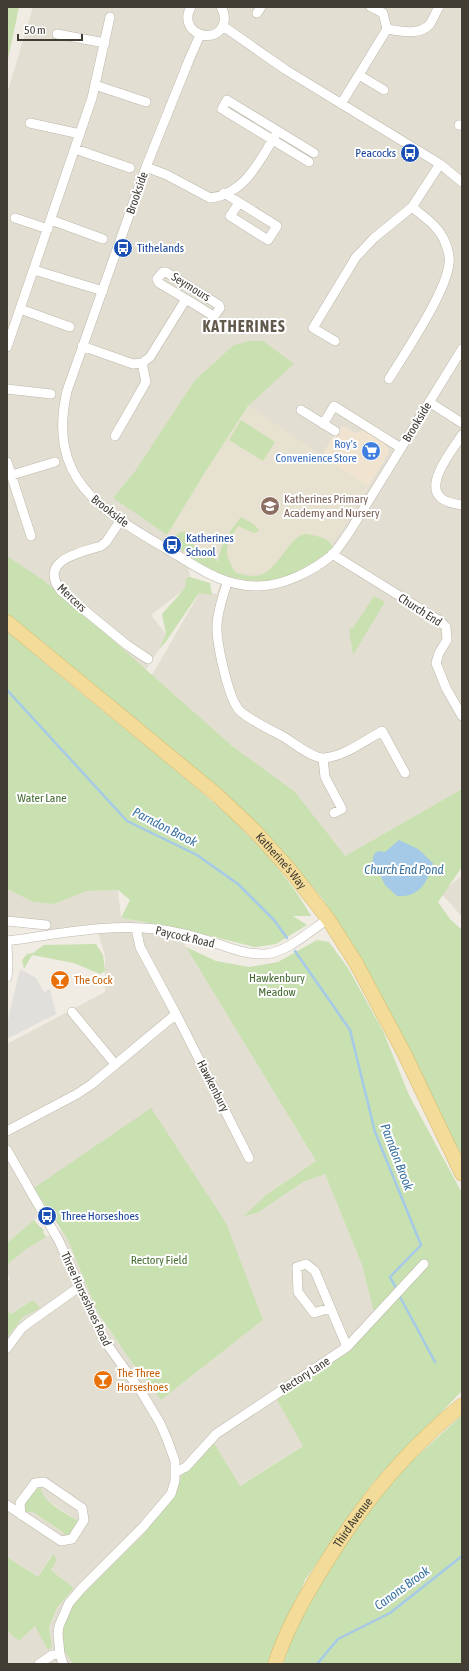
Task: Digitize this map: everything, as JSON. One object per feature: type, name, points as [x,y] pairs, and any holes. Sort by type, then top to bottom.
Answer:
[{"type":"main road","name":"Katherine's Way","points":[[7,622],[217,795],[253,829],[290,870],[328,919],[356,963],[404,1053],[462,1174]]},
{"type":"main road","name":"Third Avenue","points":[[275,1664],[294,1619],[310,1587],[350,1524],[396,1467],[443,1420],[462,1404]]},
{"type":"street","points":[[190,7],[188,18],[192,29],[200,35],[211,35],[216,34],[222,26],[224,14],[221,7]]},
{"type":"street","points":[[341,104],[387,29],[383,13],[371,7]]},
{"type":"street","points":[[387,29],[410,32],[419,30],[429,25],[439,7]]},
{"type":"street","points":[[7,347],[10,331],[20,309],[34,270],[80,134],[95,85],[110,17]]},
{"type":"street","points":[[222,26],[286,70],[440,164],[462,182]]},
{"type":"street","points":[[57,34],[105,43]]},
{"type":"street","name":"Brookside","points":[[200,35],[146,167],[103,291],[82,346],[63,408],[62,425],[64,445],[70,464],[89,496],[120,521],[201,570],[227,583],[246,586],[260,586],[288,580],[312,569],[332,554],[350,531],[462,349]]},
{"type":"street","points":[[359,75],[384,90]]},
{"type":"street","points":[[95,85],[146,102]]},
{"type":"street","points":[[310,162],[222,109],[227,100],[314,153]]},
{"type":"street","points":[[30,123],[80,134]]},
{"type":"street","points":[[146,167],[167,175],[210,198],[224,193],[241,184],[251,175],[278,131]]},
{"type":"street","points":[[75,149],[130,168]]},
{"type":"street","points":[[335,341],[313,328],[326,305],[356,257],[374,238],[412,207],[440,164]]},
{"type":"street","points":[[224,193],[277,226],[268,240],[230,216],[239,203]]},
{"type":"street","points":[[389,379],[431,308],[443,284],[449,262],[445,241],[434,224],[412,207]]},
{"type":"street","points":[[15,218],[49,224],[103,239]]},
{"type":"street","points":[[34,270],[103,291]]},
{"type":"street","name":"Seymours","points":[[166,272],[219,305],[220,308],[215,315],[212,315],[186,299],[159,283],[157,279],[160,274],[166,272]]},
{"type":"street","name":"Seymours","points":[[142,363],[150,357],[186,299]]},
{"type":"street","points":[[20,309],[70,327]]},
{"type":"street","points":[[82,346],[133,364],[142,363],[146,382],[115,436]]},
{"type":"street","points":[[7,389],[51,394]]},
{"type":"street","points":[[429,402],[462,423]]},
{"type":"street","points":[[323,424],[334,406],[401,448]]},
{"type":"street","points":[[301,410],[335,431]]},
{"type":"street","points":[[462,435],[441,468],[436,480],[436,488],[440,498],[448,502],[462,505]]},
{"type":"street","points":[[7,462],[31,536]]},
{"type":"street","points":[[12,475],[55,462]]},
{"type":"street","points":[[426,490],[436,488]]},
{"type":"street","name":"Mercers","points":[[120,521],[106,542],[101,546],[61,561],[56,567],[54,575],[56,584],[61,591],[128,645],[148,658]]},
{"type":"street","name":"Church End","points":[[332,554],[440,621],[446,627],[447,640],[439,653],[436,663],[446,688],[462,716]]},
{"type":"street","points":[[227,583],[218,618],[218,634],[232,700],[240,711],[316,756],[323,758],[342,753],[382,731],[405,774]]},
{"type":"street","points":[[323,758],[325,777],[342,809],[334,813]]},
{"type":"street","name":"Paycock Road","points":[[7,942],[108,929],[136,928],[170,931],[246,953],[266,954],[288,947],[328,919]]},
{"type":"street","points":[[7,921],[46,925]]},
{"type":"street","name":"Hawkenbury","points":[[136,928],[137,940],[140,947],[176,1014],[249,1158]]},
{"type":"street","points":[[7,942],[7,977]]},
{"type":"street","points":[[72,1012],[115,1064]]},
{"type":"street","points":[[7,1131],[77,1094],[92,1084],[176,1014]]},
{"type":"street","name":"Three Horseshoes Road","points":[[7,1150],[59,1241],[104,1340],[142,1393],[162,1426],[175,1461],[175,1481],[171,1494],[143,1527],[69,1603],[58,1630],[60,1654],[64,1664]]},
{"type":"street","points":[[330,1308],[314,1313],[298,1292],[297,1267],[306,1264],[315,1271],[347,1348]]},
{"type":"street","name":"Rectory Lane","points":[[176,1472],[186,1467],[216,1434],[347,1348],[424,1264]]},
{"type":"street","points":[[7,1348],[27,1324],[79,1287]]},
{"type":"street","points":[[7,1504],[21,1515],[61,1540],[72,1539],[84,1520],[82,1508],[44,1482],[35,1483],[20,1503],[21,1515]]},
{"type":"street","points":[[39,1664],[52,1655],[60,1654]]},
{"type":"shaded area","points":[[33,7],[462,7],[462,789],[345,856],[145,687],[200,592],[217,594],[224,571],[326,550],[344,526],[388,454],[343,426],[334,435],[322,456],[248,406],[215,361],[185,397],[135,471],[113,498],[167,535],[185,552],[190,577],[186,588],[151,615],[166,634],[159,649],[138,682],[7,570],[7,94]]},
{"type":"shaded area","name":"Katherines Primary Academy and Nursery","points":[[248,406],[368,486],[344,526],[326,550],[272,576],[224,571],[185,552],[167,535]]},
{"type":"shaded area","points":[[343,426],[355,433],[361,431],[368,432],[381,440],[389,449],[388,454],[368,486],[322,456],[334,435],[336,436]]},
{"type":"shaded area","points":[[462,875],[462,917],[441,893]]},
{"type":"shaded area","points":[[7,889],[33,902],[54,904],[87,891],[118,890],[121,918],[174,927],[316,1161],[266,1195],[244,1217],[259,1212],[303,1182],[325,1174],[362,1265],[376,1320],[304,1445],[239,1486],[211,1438],[190,1463],[142,1536],[76,1600],[73,1664],[7,1664],[7,1631],[19,1641],[35,1626],[48,1649],[52,1645],[49,1628],[57,1608],[74,1588],[50,1569],[52,1554],[38,1577],[7,1557],[7,1338],[23,1317],[33,1300],[11,1314],[7,1311],[7,1282],[10,1278],[7,1273],[7,1265],[41,1239],[61,1230],[68,1240],[97,1311],[128,1357],[161,1400],[263,1320],[34,1188],[47,1209],[7,1243],[7,1044],[105,992],[105,956],[97,928],[48,930],[7,921]],"holes":[[[41,1493],[47,1500],[78,1521],[64,1533],[33,1512],[24,1512]]]},
{"type":"shaded area","points":[[20,969],[36,978],[44,992],[50,989],[56,1014],[7,1039],[7,1024]]},
{"type":"green space","points":[[7,7],[19,7],[7,64]]},
{"type":"green space","points":[[249,341],[263,341],[294,364],[248,406],[167,535],[113,498],[135,471],[195,380],[234,345]]},
{"type":"green space","points":[[241,420],[275,442],[263,461],[229,440]]},
{"type":"green space","points":[[241,517],[255,525],[259,531],[254,533],[238,526],[230,539],[227,554],[236,573],[253,576],[263,574],[274,565],[294,540],[305,534],[330,542],[333,548],[298,572],[281,578],[258,581],[236,578],[214,571],[204,566],[169,541],[180,532],[185,532],[191,536],[195,547],[198,550],[210,555],[218,562],[223,544]]},
{"type":"green space","points":[[7,556],[43,580],[88,618],[232,746],[295,792],[345,856],[462,789],[462,867],[438,902],[450,919],[462,930],[462,1156],[405,1047],[364,963],[322,898],[291,862],[7,622]]},
{"type":"green space","points":[[190,577],[210,583],[212,595],[199,593],[165,643],[159,649],[166,634],[162,614],[185,588],[186,578]]},
{"type":"green space","points":[[374,596],[385,602],[353,655],[349,629],[353,628]]},
{"type":"green space","name":"Water Lane","points":[[7,631],[216,804],[237,824],[258,845],[295,891],[311,916],[293,916],[307,925],[276,944],[255,947],[174,927],[121,918],[130,900],[118,890],[87,891],[54,904],[33,902],[7,889]]},
{"type":"green space","name":"Hawkenbury Meadow","points":[[317,940],[329,942],[348,968],[383,1031],[409,1095],[462,1193],[462,1391],[371,1485],[305,1580],[270,1664],[73,1664],[64,1650],[59,1626],[76,1599],[142,1536],[190,1463],[211,1438],[240,1486],[303,1446],[276,1398],[376,1320],[362,1265],[325,1174],[303,1182],[259,1212],[243,1217],[266,1195],[316,1161],[186,947],[216,961],[249,967],[278,962]]},
{"type":"green space","points":[[96,944],[103,955],[105,971],[100,974],[74,963],[32,955],[24,969],[22,960],[27,954],[33,953],[44,945]]},
{"type":"green space","name":"Rectory Field","points":[[151,1108],[226,1223],[263,1320],[161,1400],[128,1357],[97,1311],[68,1240],[34,1188]]},
{"type":"green space","points":[[34,1220],[44,1230],[43,1232],[46,1237],[25,1250],[7,1265],[7,1243]]},
{"type":"green space","points":[[33,1300],[40,1308],[23,1317],[7,1338],[7,1311],[11,1314]]},
{"type":"green space","points":[[462,1415],[462,1664],[283,1664],[292,1638],[316,1586],[381,1493],[413,1460]]},
{"type":"green space","points":[[41,1488],[45,1498],[61,1511],[78,1521],[73,1531],[68,1536],[33,1512],[24,1512],[26,1501],[36,1489]]},
{"type":"green space","points":[[53,1554],[57,1559],[51,1570],[74,1588],[57,1608],[53,1617],[49,1628],[52,1646],[48,1650],[35,1626],[19,1641],[7,1631],[7,1557],[38,1577]]},
{"type":"water","name":"Church End Pond","points":[[399,840],[418,849],[433,863],[425,882],[421,887],[417,891],[405,896],[397,896],[385,885],[375,865],[372,863],[374,854],[378,851],[385,852]]},
{"type":"waterway","name":"Parndon Brook","points":[[7,690],[127,821],[197,855],[238,884],[274,920],[287,938]]},
{"type":"waterway","name":"Parndon Brook","points":[[295,951],[350,1030],[375,1132],[421,1245],[390,1277],[397,1290]]},
{"type":"waterway","name":"Parndon Brook","points":[[399,1295],[435,1362]]},
{"type":"waterway","name":"Canons Brook","points":[[317,1664],[338,1639],[390,1613],[462,1556]]},
{"type":"place","name":"Peacocks","points":[[410,153]]},
{"type":"place","name":"Tithelands","points":[[123,248]]},
{"type":"place","name":"Roy's Convenience Store","points":[[371,451]]},
{"type":"place","name":"Katherines Primary Academy and Nursery","points":[[270,506]]},
{"type":"place","name":"Katherines School","points":[[172,545]]},
{"type":"place","name":"The Cock","points":[[60,980]]},
{"type":"place","name":"Three Horseshoes","points":[[47,1216]]},
{"type":"place","name":"The Three Horseshoes","points":[[103,1380]]},
{"type":"district","name":"KATHERINES","points":[[244,326]]}]
